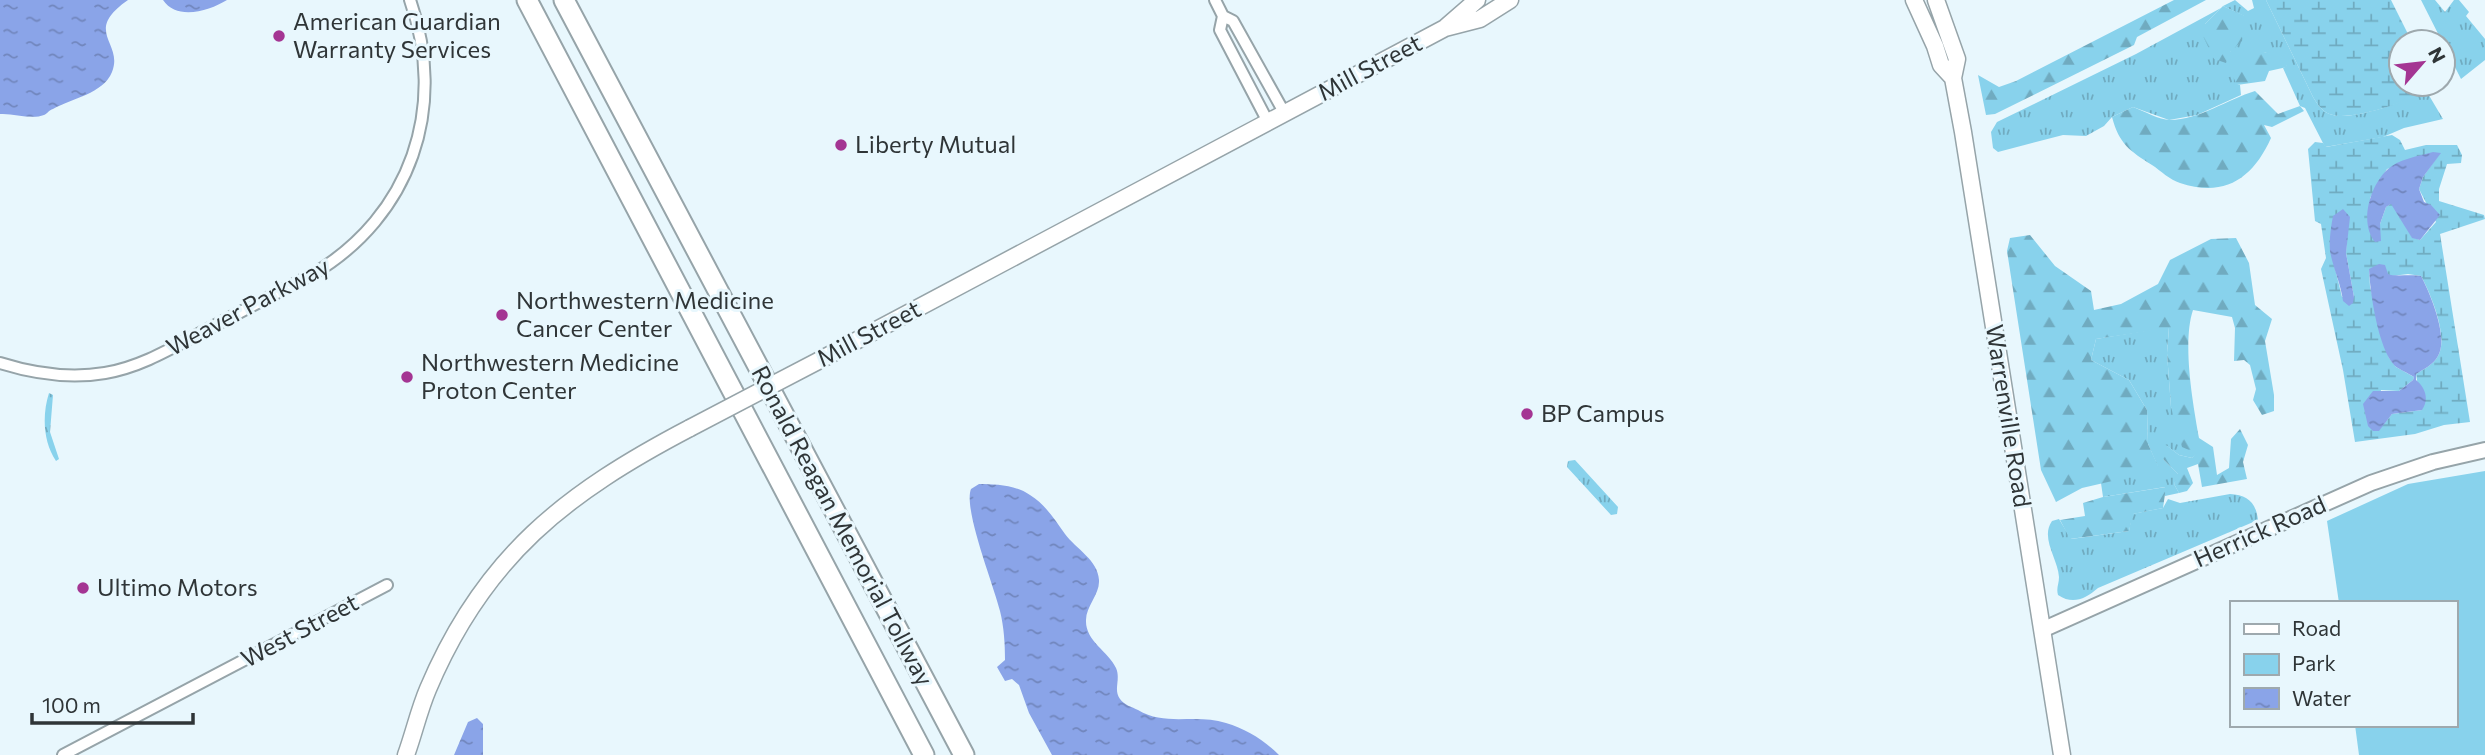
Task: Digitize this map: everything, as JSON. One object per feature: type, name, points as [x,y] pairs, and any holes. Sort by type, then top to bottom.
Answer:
[{"type":"highway","name":"Ronald Reagan Memorial Tollway","points":[[527,0],[924,755]]},
{"type":"highway","name":"Ronald Reagan Memorial Tollway","points":[[564,0],[964,755]]},
{"type":"highway","points":[[579,0],[621,110]]},
{"type":"main road","name":"Mill Street","points":[[407,755],[428,690],[456,632],[485,586],[527,537],[548,517],[589,486],[638,455],[1445,28],[1477,0]]},
{"type":"main road","name":"Mill Street","points":[[1445,28],[1480,19],[1510,0]]},
{"type":"main road","name":"Warrenville Road","points":[[1914,0],[1941,65],[1952,78]]},
{"type":"main road","name":"Warrenville Road","points":[[1936,0],[1957,59],[1952,78],[2062,755]]},
{"type":"street","name":"Weaver Parkway","points":[[0,363],[33,373],[75,376],[105,373],[132,365],[160,354],[313,274],[329,265],[363,236],[394,196],[405,176],[422,121],[425,101],[424,55],[410,0]]},
{"type":"street","points":[[1214,0],[1223,16],[1234,21],[1285,114]]},
{"type":"street","points":[[1223,16],[1220,30],[1268,122]]},
{"type":"street","name":"Herrick Road","points":[[2042,630],[2371,483],[2425,464],[2485,450]]},
{"type":"street","name":"West Street","points":[[64,755],[387,585]]},
{"type":"green space","points":[[2174,0],[2206,0],[2137,37],[2134,45],[1995,114],[1986,115],[1978,75],[1999,87],[2016,81]]},
{"type":"green space","points":[[2235,0],[2248,11],[2254,8],[2252,0],[2266,0],[2313,97],[2326,112],[2342,116],[2354,115],[2407,98],[2431,98],[2443,119],[2404,128],[2383,137],[2325,147],[2305,108],[2300,106],[2283,68],[2287,66],[2275,56],[2264,52],[2237,85],[2240,85],[2241,95],[2197,115],[2169,120],[2133,107],[2112,117],[2104,126],[2086,136],[2063,135],[1998,152],[1993,148],[1991,132],[1997,122],[2136,54],[2221,8],[2205,24],[2230,52],[2244,16],[2223,6]]},
{"type":"green space","points":[[2266,0],[2391,0],[2405,28],[2387,28],[2387,98],[2410,98],[2377,110],[2341,116],[2326,112],[2313,97]]},
{"type":"green space","points":[[2421,0],[2435,0],[2445,12],[2454,0],[2459,0],[2469,12],[2466,16],[2485,39],[2485,60],[2461,79],[2457,71],[2457,28],[2435,28]]},
{"type":"green space","points":[[2223,6],[2245,16],[2242,41],[2230,52],[2226,63],[2214,59],[2202,34],[2205,24]]},
{"type":"green space","points":[[2264,52],[2286,57],[2287,67],[2269,71],[2265,81],[2237,85],[2230,70],[2246,54]]},
{"type":"green space","points":[[2255,91],[2278,114],[2300,106],[2304,111],[2272,127],[2264,125],[2271,138],[2264,152],[2246,174],[2224,186],[2196,187],[2173,180],[2126,146],[2112,117],[2133,107],[2161,119],[2192,117]]},
{"type":"green space","points":[[2392,135],[2400,140],[2405,150],[2426,145],[2457,145],[2462,155],[2461,163],[2447,164],[2439,189],[2439,201],[2484,215],[2485,219],[2440,234],[2470,422],[2444,425],[2415,434],[2355,442],[2343,370],[2321,269],[2326,258],[2321,224],[2315,221],[2308,149],[2315,142],[2323,143],[2326,147]],"holes":[[[2440,153],[2423,177],[2419,189],[2436,222],[2420,240],[2412,237],[2392,203],[2386,207],[2380,224],[2370,198],[2387,169]],[[2347,236],[2346,253],[2354,297],[2342,297],[2330,248]],[[2369,269],[2392,276],[2421,276],[2434,304],[2441,338],[2441,348],[2436,359],[2416,374],[2422,410],[2392,414],[2379,430],[2373,431],[2381,390],[2399,391],[2414,377],[2396,367],[2389,358],[2370,287]]]},
{"type":"green space","points":[[2030,235],[2055,266],[2091,291],[2094,310],[2121,304],[2158,284],[2170,260],[2211,239],[2236,238],[2249,263],[2255,305],[2272,319],[2265,341],[2274,411],[2262,415],[2253,400],[2256,389],[2250,365],[2244,360],[2234,361],[2235,328],[2232,317],[2193,310],[2188,356],[2199,438],[2213,447],[2217,475],[2229,468],[2231,439],[2240,429],[2248,445],[2243,462],[2247,479],[2202,487],[2198,464],[2187,468],[2193,483],[2187,491],[2179,493],[2174,484],[2178,474],[2163,459],[2160,450],[2166,445],[2179,455],[2192,458],[2196,453],[2182,447],[2171,407],[2167,353],[2169,328],[2096,339],[2091,360],[2129,380],[2147,410],[2148,444],[2160,470],[2082,488],[2056,502],[2041,470],[2007,251],[2010,238]]},
{"type":"green space","points":[[2169,327],[2167,353],[2171,407],[2197,453],[2192,458],[2179,455],[2167,446],[2163,459],[2179,475],[2174,484],[2179,493],[2165,496],[2165,487],[2103,497],[2101,483],[2159,469],[2148,444],[2147,410],[2129,380],[2091,360],[2096,339]]},
{"type":"green space","points":[[49,393],[53,395],[50,432],[59,459],[56,461],[48,445],[45,428]]},
{"type":"green space","points":[[1575,460],[1618,507],[1617,514],[1611,515],[1567,467],[1568,461]]},
{"type":"green space","points":[[2485,471],[2485,755],[2359,755],[2355,727],[2457,727],[2457,601],[2339,601],[2327,521],[2408,484]]},
{"type":"green space","points":[[2166,487],[2163,508],[2133,514],[2129,531],[2070,539],[2060,520],[2085,516],[2083,503],[2103,497]]},
{"type":"green space","points":[[2230,494],[2250,501],[2258,520],[2098,588],[2084,598],[2069,600],[2058,595],[2058,570],[2048,534],[2052,521],[2059,519],[2071,539],[2129,531],[2132,514],[2163,508],[2168,499],[2180,503]]},
{"type":"water","points":[[0,0],[128,0],[108,21],[107,37],[114,62],[108,79],[102,86],[44,115],[34,117],[0,114]]},
{"type":"water","points":[[163,0],[227,0],[211,8],[185,12],[176,10]]},
{"type":"water","points":[[2433,152],[2441,153],[2423,177],[2419,189],[2424,202],[2440,215],[2420,240],[2412,238],[2391,204],[2386,207],[2380,224],[2381,241],[2375,242],[2370,234],[2367,215],[2372,195],[2381,177],[2397,163]]},
{"type":"water","points":[[2343,209],[2350,217],[2346,253],[2354,297],[2349,306],[2343,301],[2330,251],[2333,216]]},
{"type":"water","points":[[2379,264],[2385,265],[2391,275],[2421,276],[2440,327],[2441,348],[2436,359],[2416,374],[2416,380],[2425,394],[2422,410],[2392,414],[2379,431],[2373,431],[2368,426],[2363,404],[2373,391],[2399,391],[2414,377],[2395,366],[2384,347],[2373,305],[2369,269]]},
{"type":"water","points":[[979,484],[1012,487],[1035,499],[1095,566],[1099,585],[1088,610],[1087,627],[1093,640],[1116,668],[1117,692],[1122,701],[1159,718],[1215,720],[1233,725],[1254,736],[1279,755],[1052,755],[1029,713],[1019,685],[1012,679],[1005,681],[997,667],[1005,660],[1002,623],[971,513],[971,489]]},
{"type":"water","points":[[477,718],[483,724],[483,755],[454,755],[468,722]]},
{"type":"place","name":"American Guardian Warranty Services","points":[[279,36]]},
{"type":"place","name":"Liberty Mutual","points":[[841,145]]},
{"type":"place","name":"Northwestern Medicine Cancer Center","points":[[502,315]]},
{"type":"place","name":"Northwestern Medicine Proton Center","points":[[407,377]]},
{"type":"place","name":"BP Campus","points":[[1527,414]]},
{"type":"place","name":"Ultimo Motors","points":[[83,588]]}]
